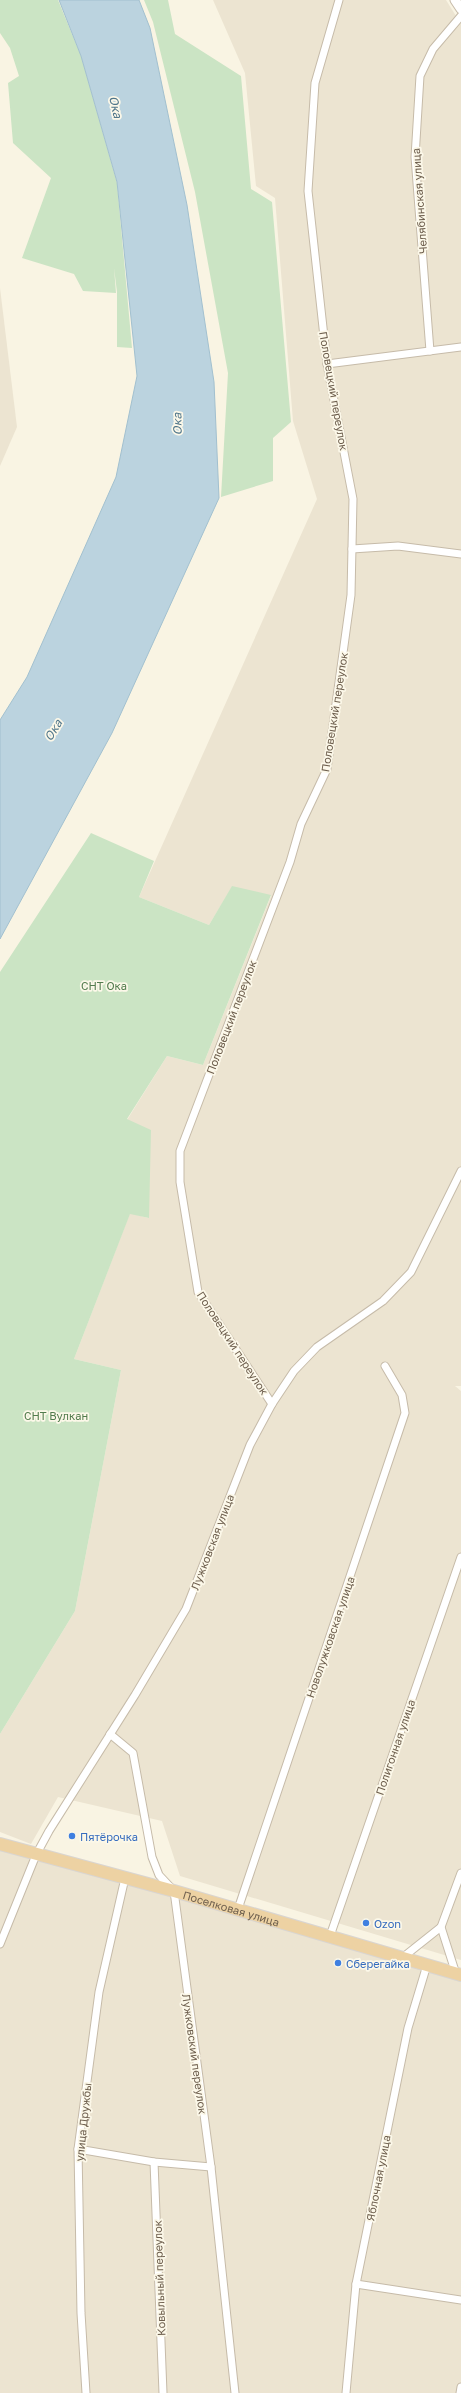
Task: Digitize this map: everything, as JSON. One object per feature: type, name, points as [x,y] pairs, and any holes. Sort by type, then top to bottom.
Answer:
[{"type":"highway","name":"Поселковая улица","points":[[0,1844],[36,1855],[174,1891],[458,1974]]},
{"type":"street","name":"Половецкий переулок","points":[[272,1404],[198,1292],[180,1182],[180,1151],[290,862],[301,824],[327,770],[351,595],[353,499],[327,364],[308,191],[314,83],[338,0]]},
{"type":"street","points":[[455,0],[461,9]]},
{"type":"street","name":"Челябинская улица","points":[[430,351],[415,157],[420,76],[433,49],[461,16]]},
{"type":"street","points":[[327,364],[461,348]]},
{"type":"street","points":[[352,549],[398,546],[461,554]]},
{"type":"street","name":"Лужковская улица","points":[[0,1944],[36,1855],[80,1780],[110,1734],[186,1608],[250,1445],[272,1404],[294,1370],[317,1347],[383,1301],[411,1272],[461,1172]]},
{"type":"street","name":"Новолужковская улица","points":[[238,1910],[405,1413],[402,1395],[385,1366]]},
{"type":"street","name":"Полигонная улица","points":[[330,1936],[461,1557]]},
{"type":"street","points":[[110,1734],[133,1752],[152,1857],[159,1875],[174,1891]]},
{"type":"street","points":[[402,1958],[441,1927],[461,1873]]},
{"type":"street","name":"улица Дружбы","points":[[86,2393],[81,2313],[78,2149],[99,1992],[125,1878]]},
{"type":"street","name":"Лужковский переулок","points":[[174,1891],[211,2167],[235,2393]]},
{"type":"street","points":[[441,1927],[458,1974]]},
{"type":"street","name":"Яблочная улица","points":[[346,2393],[356,2284],[408,2028],[427,1965]]},
{"type":"street","points":[[78,2149],[154,2162],[211,2167]]},
{"type":"street","name":"Ковыльный переулок","points":[[154,2162],[163,2393]]},
{"type":"street","points":[[356,2284],[461,2300]]},
{"type":"street","points":[[460,2393],[461,2387]]},
{"type":"shaded area","points":[[213,0],[446,0],[461,24],[461,1386],[455,1386],[461,1391],[461,1960],[180,1876],[162,1821],[58,1797],[31,1844],[0,1832],[0,1734],[75,1611],[121,1370],[74,1359],[130,1213],[148,1218],[127,1120],[167,1056],[203,1065],[271,896],[232,887],[209,925],[139,897],[317,499],[293,421],[275,198],[256,186],[245,73]]},
{"type":"shaded area","points":[[0,288],[17,427],[0,466]]},
{"type":"shaded area","points":[[0,1850],[238,1913],[424,1968],[354,2286],[344,2393],[0,2393]]},
{"type":"shaded area","points":[[427,1968],[461,1978],[461,2393],[347,2393],[358,2283],[409,2027]]},
{"type":"green space","points":[[0,0],[58,0],[81,56],[117,183],[132,348],[117,347],[117,292],[114,268],[116,293],[83,291],[74,274],[22,258],[51,178],[13,143],[8,83],[19,76],[10,48],[0,33]]},
{"type":"green space","points":[[144,0],[168,0],[175,34],[241,76],[251,189],[272,202],[291,422],[273,438],[273,481],[221,497],[228,373],[195,192],[153,22]]},
{"type":"green space","name":"СНТ Ока","points":[[91,833],[154,861],[139,897],[209,925],[232,886],[271,895],[203,1065],[167,1056],[127,1119],[151,1130],[149,1218],[130,1214],[74,1359],[121,1370],[75,1611],[0,1734],[0,972]]},
{"type":"water","name":"Ока","points":[[59,0],[139,0],[150,28],[187,205],[214,382],[219,498],[112,733],[0,939],[0,720],[27,677],[116,477],[137,376],[117,182],[81,56]]},
{"type":"place","name":"Пятёрочка","points":[[72,1836]]},
{"type":"place","name":"Ozon","points":[[366,1923]]},
{"type":"place","name":"Сберегайка","points":[[338,1963]]},
{"type":"park label","name":"СНТ Вулкан","points":[[56,1415]]}]
